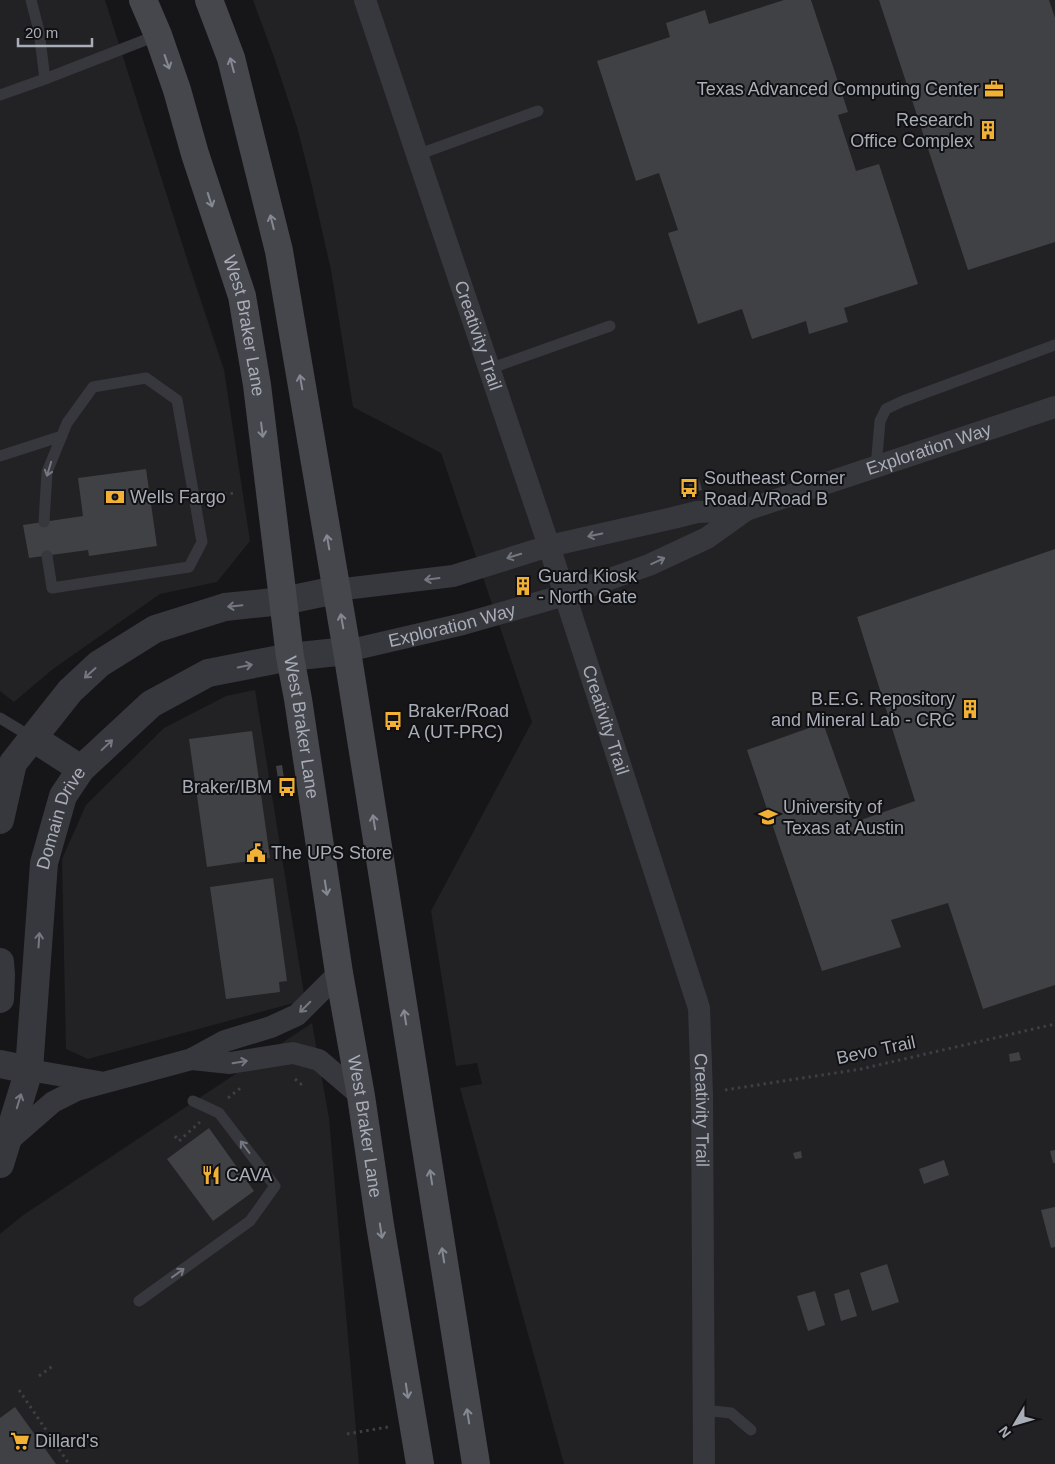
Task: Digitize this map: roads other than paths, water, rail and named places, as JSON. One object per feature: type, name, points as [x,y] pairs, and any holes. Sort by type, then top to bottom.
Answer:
[{"type":"main road","name":"West Braker Lane","points":[[143,0],[158,35],[177,90],[195,154],[242,296],[257,385],[290,657],[339,973],[361,1096],[380,1225],[420,1464]]},
{"type":"main road","points":[[209,0],[230,58],[279,251],[347,651],[476,1464]]},
{"type":"street","name":"Creativity Trail","points":[[365,0],[549,546],[699,1008],[702,1094],[704,1464]]},
{"type":"street","name":"Exploration Way","points":[[336,590],[453,576],[549,546],[697,512],[746,510],[1055,407]]},
{"type":"street","name":"Exploration Way","points":[[347,651],[471,622],[565,595],[649,565],[707,538],[746,510]]},
{"type":"street","points":[[0,820],[13,763],[70,691],[99,664],[155,629],[225,607],[284,601],[336,590]]},
{"type":"street","name":"Domain Drive","points":[[3,1154],[29,1070],[44,863],[63,796],[81,768],[151,704],[208,673],[290,657],[347,651]]},
{"type":"street","points":[[33,738],[81,768]]},
{"type":"street","points":[[0,962],[0,999]]},
{"type":"street","points":[[3,1154],[53,1102],[76,1090],[192,1059],[225,1041],[271,1027],[297,1015],[339,973]]},
{"type":"street","points":[[192,1059],[230,1064],[293,1053],[319,1060],[361,1096]]},
{"type":"street","points":[[0,1064],[103,1082]]},
{"type":"lane","points":[[31,0],[39,31],[46,79]]},
{"type":"lane","points":[[0,95],[158,35]]},
{"type":"lane","points":[[417,154],[538,111]]},
{"type":"lane","points":[[489,369],[610,326]]},
{"type":"lane","points":[[876,467],[880,421],[886,409],[1055,345]]},
{"type":"lane","points":[[44,522],[47,472],[67,423],[93,387],[146,378],[177,400],[202,542],[189,567],[52,588],[47,556]]},
{"type":"lane","points":[[0,456],[62,436]]},
{"type":"lane","points":[[0,718],[33,738]]},
{"type":"lane","points":[[139,1301],[250,1221],[275,1186],[219,1113],[193,1101]]},
{"type":"lane","points":[[704,1410],[731,1413],[751,1430]]},
{"type":"place","name":"Texas Advanced Computing Center","points":[[994,89]]},
{"type":"place","name":"Research Office Complex","points":[[988,130]]},
{"type":"place","name":"Southeast Corner Road A/Road B","points":[[689,488]]},
{"type":"place","name":"Wells Fargo","points":[[115,497]]},
{"type":"place","name":"Guard Kiosk - North Gate","points":[[523,586]]},
{"type":"place","name":"B.E.G. Repository and Mineral Lab - CRC","points":[[970,709]]},
{"type":"place","name":"Braker/Road A (UT-PRC)","points":[[393,721]]},
{"type":"place","name":"Braker/IBM","points":[[287,787]]},
{"type":"place","name":"University of Texas at Austin","points":[[768,817]]},
{"type":"place","name":"The UPS Store","points":[[256,853]]},
{"type":"place","name":"CAVA","points":[[211,1175]]},
{"type":"place","name":"Dillard's","points":[[20,1441]]}]
